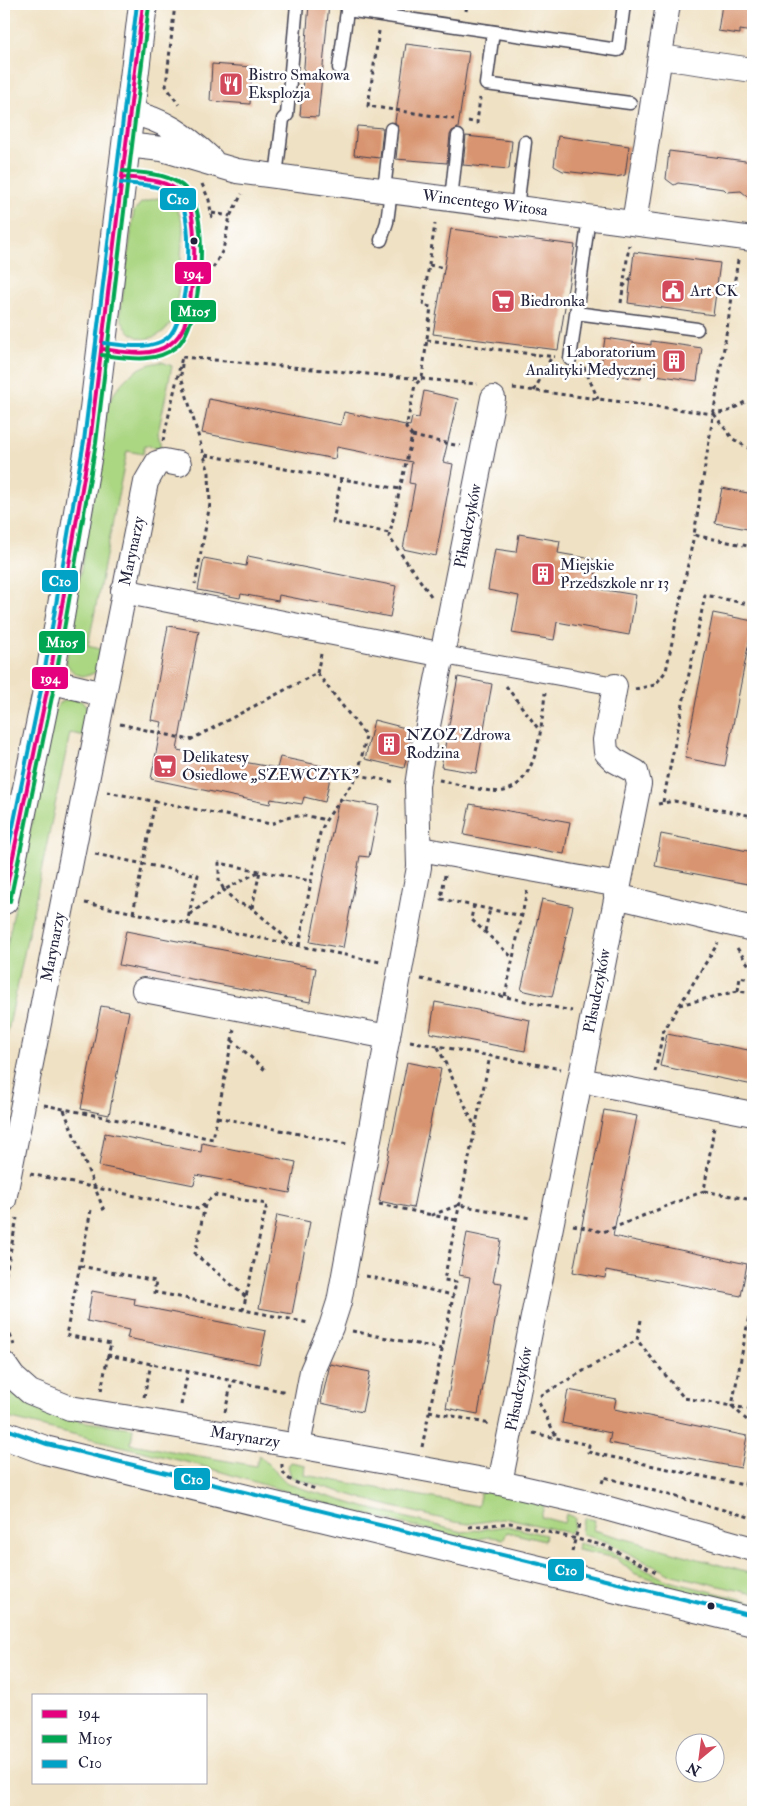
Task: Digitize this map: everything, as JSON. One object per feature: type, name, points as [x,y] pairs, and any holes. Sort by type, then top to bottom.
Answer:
[{"type":"street","points":[[4,900],[49,681],[90,442],[103,349],[143,4]]},
{"type":"street","points":[[632,233],[668,4]]},
{"type":"street","points":[[660,57],[753,70]]},
{"type":"street","name":"Wincentego Witosa","points":[[130,113],[162,122],[194,143],[218,165]]},
{"type":"street","name":"Wincentego Witosa","points":[[126,145],[162,149],[246,172],[589,217],[632,233],[748,238]]},
{"type":"street","name":"Piłsudczyków","points":[[292,1445],[307,1396],[312,1371],[331,1327],[358,1200],[419,867],[418,781],[495,390]]},
{"type":"street","name":"Marynarzy","points":[[4,1200],[146,482],[154,466],[171,463]]},
{"type":"street","points":[[123,591],[444,655],[615,686]]},
{"type":"street","points":[[49,681],[103,694]]},
{"type":"street","name":"Piłsudczyków","points":[[500,1484],[639,778],[636,772],[614,760],[606,752],[605,740],[615,686]]},
{"type":"street","points":[[420,849],[532,869],[617,890],[753,930]]},
{"type":"street","points":[[144,990],[388,1037]]},
{"type":"street","points":[[580,1080],[753,1114]]},
{"type":"street","name":"Marynarzy","points":[[9,1356],[12,1377],[30,1392],[70,1408],[292,1445],[500,1484],[584,1502],[753,1549]]},
{"type":"street","points":[[4,1436],[45,1450],[753,1622]]},
{"type":"street","points":[[4,1445],[45,1450]]},
{"type":"lane","points":[[276,176],[283,119],[287,115],[297,4]]},
{"type":"lane","points":[[339,68],[347,7],[381,16],[618,50],[624,4]]},
{"type":"lane","points":[[493,32],[486,84],[630,103]]},
{"type":"lane","points":[[381,240],[387,222],[391,129]]},
{"type":"lane","points":[[451,199],[458,136]]},
{"type":"lane","points":[[517,208],[525,142]]},
{"type":"lane","points":[[103,349],[154,352],[170,345],[178,336],[186,315],[194,228],[189,204],[181,193],[169,185],[153,180],[122,177]]},
{"type":"lane","points":[[570,359],[589,217]]},
{"type":"lane","points":[[576,313],[697,329]]},
{"type":"path","points":[[175,4],[166,86],[181,108]]},
{"type":"path","points":[[381,16],[368,106],[457,120]]},
{"type":"path","points":[[467,121],[477,123],[482,86],[486,84]]},
{"type":"path","points":[[206,281],[223,250],[230,216],[243,192],[246,172]]},
{"type":"path","points":[[212,213],[230,216]]},
{"type":"path","points":[[435,224],[423,305],[432,306],[422,378],[415,385],[406,428],[412,436],[483,451]]},
{"type":"path","points":[[620,306],[632,233]]},
{"type":"path","points":[[615,686],[645,689],[655,685],[666,671],[694,535],[714,414],[748,238]]},
{"type":"path","points":[[429,265],[445,268]]},
{"type":"path","points":[[623,287],[631,278]]},
{"type":"path","points":[[427,340],[570,359],[586,368],[598,399]]},
{"type":"path","points":[[171,463],[163,435],[182,357],[187,352]]},
{"type":"path","points":[[534,391],[552,356]]},
{"type":"path","points":[[182,357],[422,378],[495,390],[534,391],[714,414],[729,411],[745,402]]},
{"type":"path","points":[[182,357],[181,376],[209,473],[210,504],[191,604]]},
{"type":"path","points":[[714,414],[733,439],[753,451]]},
{"type":"path","points":[[412,436],[389,537],[450,624]]},
{"type":"path","points":[[205,455],[400,489]]},
{"type":"path","points":[[341,479],[333,522],[390,532]]},
{"type":"path","points":[[694,535],[753,547]]},
{"type":"path","points":[[663,802],[705,595],[753,605]]},
{"type":"path","points":[[490,663],[540,731]]},
{"type":"path","points":[[115,722],[190,740],[317,673],[366,736],[358,775],[326,820],[320,834],[299,946]]},
{"type":"path","points":[[358,775],[505,791],[513,787],[529,771],[540,731],[548,674]]},
{"type":"path","points":[[102,790],[270,824],[295,815],[304,814],[326,820]]},
{"type":"path","points":[[656,805],[674,801],[753,816]]},
{"type":"path","points":[[133,913],[155,802]]},
{"type":"path","points":[[89,853],[198,875],[187,923]]},
{"type":"path","points":[[448,854],[441,898],[522,916]]},
{"type":"path","points":[[293,944],[252,908],[236,902],[224,890],[219,880],[219,863],[311,881]]},
{"type":"path","points":[[506,996],[532,869]]},
{"type":"path","points":[[189,915],[224,890],[260,872]]},
{"type":"path","points":[[252,908],[260,872]]},
{"type":"path","points":[[79,902],[293,944],[573,1011]]},
{"type":"path","points":[[474,906],[471,919],[513,958]]},
{"type":"path","points":[[484,931],[490,909]]},
{"type":"path","points":[[654,1077],[663,1032],[721,938]]},
{"type":"path","points":[[738,990],[740,977],[753,980]]},
{"type":"path","points":[[679,1005],[738,990],[753,993]]},
{"type":"path","points":[[39,1104],[213,1139],[238,1008]]},
{"type":"path","points":[[232,1040],[266,1071]]},
{"type":"path","points":[[438,1046],[475,1127]]},
{"type":"path","points":[[418,1468],[456,1282],[444,1280],[490,1056]]},
{"type":"path","points":[[704,1191],[717,1107]]},
{"type":"path","points":[[64,1110],[105,1213]]},
{"type":"path","points":[[217,1117],[368,1148]]},
{"type":"path","points":[[26,1173],[198,1209],[205,1205],[215,1194],[267,1204],[244,1310]]},
{"type":"path","points":[[432,1215],[459,1205],[603,1232],[704,1191],[753,1200]]},
{"type":"path","points":[[358,1200],[456,1220]]},
{"type":"path","points":[[205,1205],[195,1254],[246,1297]]},
{"type":"path","points":[[91,1210],[66,1335],[111,1344],[100,1393]]},
{"type":"path","points":[[80,1266],[156,1281],[154,1292],[442,1349]]},
{"type":"path","points":[[344,1272],[453,1295]]},
{"type":"path","points":[[732,1406],[753,1295]]},
{"type":"path","points":[[4,1320],[9,1356]]},
{"type":"path","points":[[557,1438],[535,1399],[637,1340],[641,1320]]},
{"type":"path","points":[[637,1340],[684,1398],[753,1410]]},
{"type":"path","points":[[108,1355],[307,1396]]},
{"type":"path","points":[[143,1401],[151,1364]]},
{"type":"path","points":[[180,1408],[188,1371]]},
{"type":"path","points":[[224,1417],[232,1380]]},
{"type":"path","points":[[732,1406],[753,1426]]},
{"type":"path","points":[[429,1411],[589,1444],[588,1452],[753,1487]]},
{"type":"path","points":[[292,1445],[282,1468],[285,1476],[295,1482],[320,1490]]},
{"type":"path","points":[[745,1485],[753,1458]]},
{"type":"path","points":[[600,1491],[604,1477],[753,1518]]},
{"type":"path","points":[[463,1528],[510,1523],[606,1546],[662,1575]]},
{"type":"green space","points":[[157,198],[172,205],[181,217],[183,228],[180,275],[175,311],[170,324],[159,335],[145,339],[130,332],[120,315],[134,211],[141,203]]},
{"type":"green space","points":[[162,362],[172,366],[158,433],[161,448],[145,445],[143,454],[127,451],[88,646],[104,650],[97,671],[88,675],[79,675],[72,671],[66,662],[107,408],[116,391],[128,377],[144,367]]},
{"type":"green space","points":[[71,698],[78,700],[87,707],[89,718],[86,736],[70,733],[4,1050],[4,961],[54,712],[60,703]]},
{"type":"green space","points":[[4,1386],[32,1406],[48,1413],[81,1421],[133,1428],[131,1444],[256,1466],[259,1455],[288,1484],[356,1505],[462,1532],[507,1526],[545,1535],[544,1541],[507,1532],[504,1539],[490,1537],[471,1540],[350,1511],[202,1466],[4,1417]]},
{"type":"green space","points":[[291,1462],[305,1465],[304,1475],[478,1506],[481,1489],[545,1502],[541,1517],[564,1523],[566,1514],[575,1518],[574,1528],[569,1533],[508,1518],[469,1524],[455,1522],[378,1503],[291,1477],[288,1466]]},
{"type":"green space","points":[[586,1518],[595,1520],[593,1530],[753,1574],[753,1594],[669,1574],[607,1542],[583,1535],[581,1532]]},
{"type":"green space","points":[[578,1543],[609,1551],[668,1581],[753,1602],[753,1610],[655,1584],[655,1580],[633,1573],[616,1558],[577,1550]]},
{"type":"building","points":[[309,4],[329,4],[318,117],[300,116]]},
{"type":"building","points":[[722,4],[753,4],[753,32],[740,30],[740,34],[718,31]]},
{"type":"building","points":[[406,44],[469,52],[458,128],[452,131],[450,135],[447,163],[396,159],[399,130],[395,122]]},
{"type":"building","name":"Bistro Smakowa Eksplozja","points":[[212,64],[252,67],[250,104],[210,101]]},
{"type":"building","points":[[357,126],[383,128],[380,158],[354,155]]},
{"type":"building","points":[[466,136],[512,141],[509,169],[463,165]]},
{"type":"building","points":[[558,136],[629,146],[625,175],[616,177],[563,171],[554,166]]},
{"type":"building","points":[[669,151],[753,162],[753,201],[741,191],[727,192],[724,189],[678,183],[674,185],[666,179]]},
{"type":"building","name":"Biedronka","points":[[451,229],[575,245],[558,350],[433,334]]},
{"type":"building","name":"Art CK","points":[[634,252],[720,263],[713,315],[628,303]]},
{"type":"building","points":[[605,338],[651,345],[651,341],[702,348],[697,381],[642,373],[641,379],[600,373]]},
{"type":"building","points":[[424,391],[458,399],[443,462],[453,464],[436,556],[403,549],[415,484],[409,483],[412,462],[337,447],[335,459],[202,433],[209,399],[341,425],[344,412],[410,426],[412,417],[419,418]]},
{"type":"building","points":[[722,488],[753,494],[753,530],[715,523]]},
{"type":"building","name":"Miejskie Przedszkole nr 13","points":[[519,534],[560,541],[558,553],[598,560],[593,588],[636,595],[629,635],[557,622],[554,640],[512,633],[519,596],[488,590],[495,549],[516,552]]},
{"type":"building","points":[[248,556],[396,586],[390,617],[279,595],[278,601],[241,594],[240,598],[198,590],[204,558],[246,566]]},
{"type":"building","points":[[713,613],[753,621],[725,766],[685,758]]},
{"type":"building","points":[[168,626],[199,631],[177,750],[277,768],[280,757],[332,768],[325,802],[304,797],[302,804],[271,799],[270,804],[151,779],[162,722],[151,720]]},
{"type":"building","points":[[458,677],[492,684],[476,773],[441,767]]},
{"type":"building","name":"NZOZ Zdrowa Rodzina","points":[[374,720],[413,730],[404,768],[365,759]]},
{"type":"building","points":[[339,799],[379,806],[369,857],[360,856],[343,948],[310,942]]},
{"type":"building","points":[[470,804],[570,822],[564,854],[464,835]]},
{"type":"building","points":[[661,834],[753,852],[753,885],[655,866]]},
{"type":"building","points":[[542,899],[573,906],[552,997],[521,990]]},
{"type":"building","points":[[126,931],[316,968],[310,1002],[119,965]]},
{"type":"building","points":[[435,1002],[530,1020],[525,1051],[430,1033]]},
{"type":"building","points":[[101,1006],[129,1011],[109,1115],[81,1109]]},
{"type":"building","points":[[667,1034],[753,1051],[753,1085],[660,1066]]},
{"type":"building","points":[[407,1062],[441,1069],[413,1208],[379,1201]]},
{"type":"building","points":[[604,1110],[637,1116],[613,1236],[747,1264],[741,1296],[606,1270],[605,1278],[573,1272]]},
{"type":"building","points":[[105,1133],[201,1152],[202,1143],[296,1162],[290,1193],[196,1175],[194,1185],[99,1166]]},
{"type":"building","points":[[277,1215],[310,1222],[292,1314],[259,1308]]},
{"type":"building","points":[[467,1233],[501,1240],[493,1282],[502,1283],[478,1414],[446,1408],[470,1277],[459,1275]]},
{"type":"building","points":[[92,1291],[135,1299],[134,1305],[266,1331],[259,1364],[127,1338],[129,1330],[87,1321]]},
{"type":"building","points":[[330,1364],[370,1372],[362,1412],[321,1403]]},
{"type":"building","points":[[568,1390],[616,1399],[614,1409],[747,1436],[741,1468],[609,1443],[611,1433],[562,1423]]},
{"type":"transit line","name":"C10","points":[[4,870],[43,680],[84,441],[137,4]]},
{"type":"transit line","name":"194","points":[[4,900],[49,681],[90,442],[143,4]]},
{"type":"transit line","name":"M105","points":[[10,901],[55,682],[96,443],[149,5]]},
{"type":"transit line","name":"M105","points":[[102,355],[150,358],[159,356],[176,347],[185,335],[192,317],[200,270],[201,245],[199,222],[194,203],[187,190],[181,184],[166,177],[149,173],[123,171]]},
{"type":"transit line","name":"194","points":[[103,349],[146,353],[162,348],[172,342],[184,326],[193,279],[194,239],[192,220],[189,205],[183,195],[162,183],[146,179],[122,177]]},
{"type":"transit line","name":"C10","points":[[104,343],[144,346],[152,345],[167,338],[174,329],[185,293],[188,248],[187,227],[184,211],[179,200],[174,195],[160,188],[121,183]]},
{"type":"transit line","name":"C10","points":[[6,1429],[47,1444],[753,1616]]},
{"type":"place","name":"Bistro Smakowa Eksplozja","points":[[231,84]]},
{"type":"place","name":"Art CK","points":[[673,291]]},
{"type":"place","name":"Biedronka","points":[[503,301]]},
{"type":"place","name":"Laboratorium Analityki Medycznej","points":[[674,361]]},
{"type":"place","name":"Miejskie Przedszkole nr 13","points":[[543,574]]},
{"type":"place","name":"NZOZ Zdrowa Rodzina","points":[[389,744]]},
{"type":"place","name":"Delikatesy Osiedlowe „SZEWCZYK”","points":[[165,766]]}]
